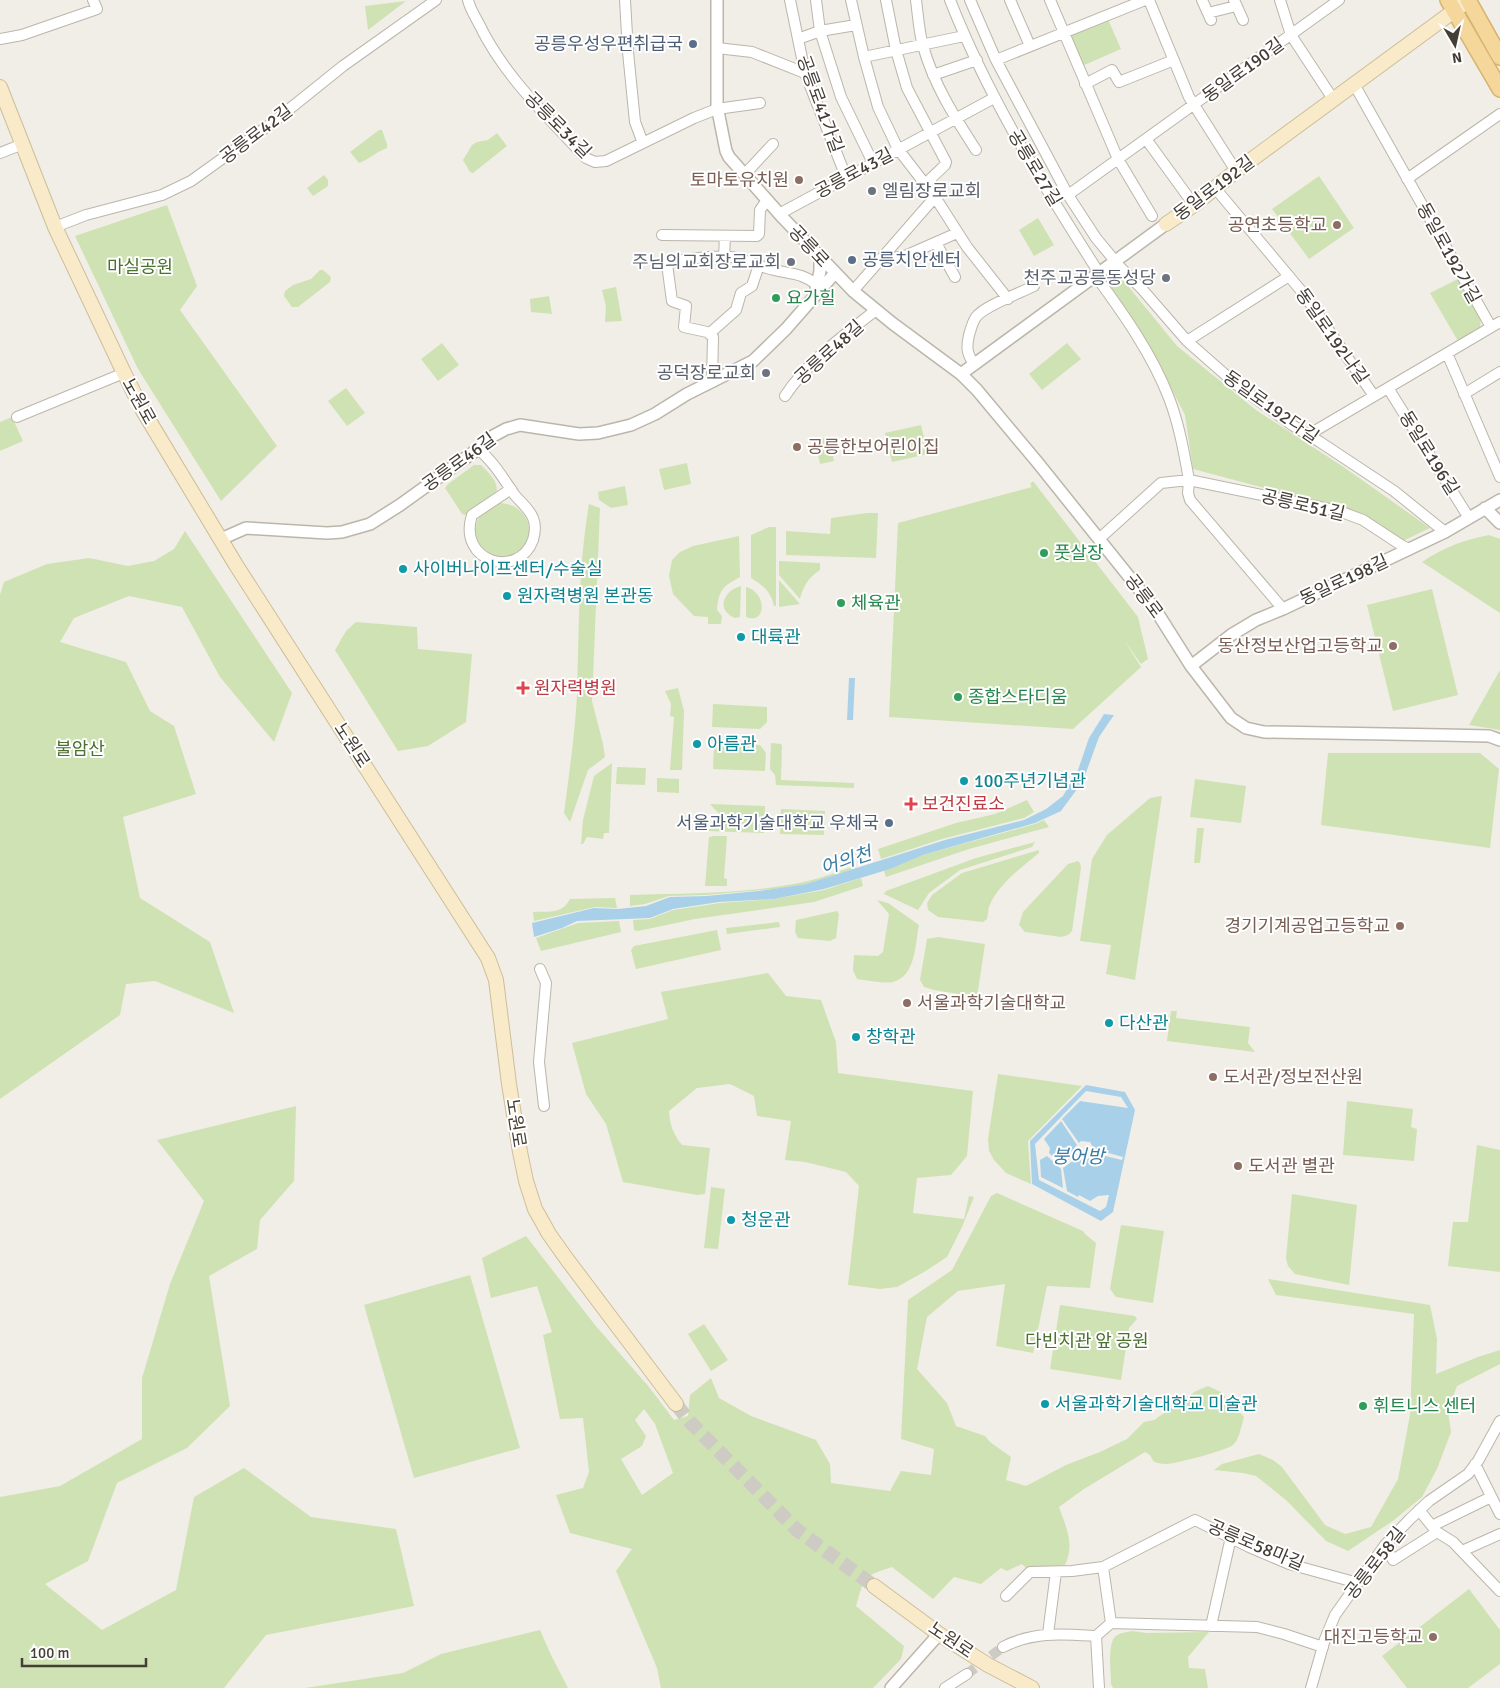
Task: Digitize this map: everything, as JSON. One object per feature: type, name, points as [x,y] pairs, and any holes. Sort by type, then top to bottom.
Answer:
[{"type":"main road","name":"동일로192길","points":[[1166,224],[1354,84],[1451,5],[1468,0]]},
{"type":"main road","points":[[1468,0],[1500,57]]},
{"type":"main road","points":[[1451,5],[1500,89]]},
{"type":"main road","name":"노원로","points":[[0,86],[55,227],[142,409],[221,540],[488,958],[496,980],[520,1152],[526,1181],[535,1209],[548,1234],[676,1404]]},
{"type":"main road","name":"노원로","points":[[874,1586],[939,1634],[988,1665],[1032,1688]]},
{"type":"street","points":[[0,39],[22,36],[97,9],[93,0]]},
{"type":"street","name":"공릉로42길","points":[[55,227],[86,215],[162,195],[191,181],[272,123],[343,66],[436,0]]},
{"type":"street","name":"공릉로34길","points":[[468,0],[481,30],[496,57],[512,78],[586,158],[595,162],[606,161],[694,118],[717,109]]},
{"type":"street","points":[[625,0],[635,122],[643,143]]},
{"type":"street","name":"공릉로","points":[[717,0],[717,109],[729,157],[779,214],[853,291],[960,374],[977,390],[1155,609],[1191,666],[1231,718],[1241,726],[1264,732],[1489,736],[1500,740]]},
{"type":"street","name":"공릉로41가길","points":[[790,0],[805,73],[846,177]]},
{"type":"street","points":[[816,0],[820,31],[841,97],[873,163]]},
{"type":"street","points":[[851,0],[878,107],[898,149],[935,197],[957,233],[1008,299]]},
{"type":"street","points":[[886,0],[896,50],[907,88],[946,164],[925,184]]},
{"type":"street","points":[[916,0],[923,45],[933,75],[942,97],[976,150]]},
{"type":"street","name":"공릉로27길","points":[[950,0],[964,36],[994,98],[1021,148],[1072,229],[1097,274]]},
{"type":"street","points":[[970,0],[996,60],[1068,195],[1096,238],[1115,261]]},
{"type":"street","points":[[1010,0],[1030,46]]},
{"type":"street","points":[[1050,0],[1118,159],[1152,216]]},
{"type":"street","points":[[996,60],[1145,0]]},
{"type":"street","points":[[1149,0],[1194,105]]},
{"type":"street","points":[[1202,0],[1209,17],[1235,3],[1243,20]]},
{"type":"street","points":[[1280,0],[1291,35]]},
{"type":"street","name":"동일로190길","points":[[1068,195],[1339,0]]},
{"type":"street","points":[[798,39],[820,31],[856,25]]},
{"type":"street","name":"동일로190길","points":[[1291,35],[1333,99]]},
{"type":"street","points":[[864,57],[964,36]]},
{"type":"street","points":[[717,48],[752,52],[805,73]]},
{"type":"street","points":[[933,75],[977,60]]},
{"type":"street","points":[[1085,84],[1112,70],[1119,82],[1174,60]]},
{"type":"street","name":"동일로192가길","points":[[1354,84],[1491,327]]},
{"type":"street","name":"공릉로43길","points":[[779,214],[994,98]]},
{"type":"street","points":[[717,109],[760,102]]},
{"type":"street","name":"동일로190길","points":[[1194,105],[1236,171]]},
{"type":"street","points":[[1407,179],[1500,114]]},
{"type":"street","points":[[1146,139],[1194,205]]},
{"type":"street","points":[[0,153],[23,144]]},
{"type":"street","points":[[744,174],[772,144]]},
{"type":"street","name":"동일로192나길","points":[[1215,188],[1303,293],[1374,396]]},
{"type":"street","points":[[853,291],[935,197]]},
{"type":"street","name":"공릉로","points":[[662,235],[758,236],[760,210],[767,200]]},
{"type":"street","name":"동일로192길","points":[[960,374],[1166,224]]},
{"type":"street","points":[[878,262],[907,255],[957,233]]},
{"type":"street","points":[[724,236],[724,257]]},
{"type":"street","points":[[936,243],[955,277]]},
{"type":"street","points":[[712,382],[713,338],[710,334],[684,327],[686,306],[672,301],[666,264],[701,258],[735,257],[774,270],[795,273],[812,281],[815,293]]},
{"type":"street","points":[[815,293],[820,271],[820,258]]},
{"type":"street","name":"동일로192다길","points":[[1115,261],[1187,341],[1237,385],[1308,435],[1394,491],[1445,532]]},
{"type":"street","points":[[710,334],[736,310],[741,293],[752,286],[759,265]]},
{"type":"street","name":"공릉로46길","points":[[221,540],[246,528],[327,533],[342,532],[370,524],[400,505],[478,449],[493,436],[506,429],[520,425],[579,434],[598,433],[631,425],[753,361],[786,329],[815,293],[835,273]]},
{"type":"street","points":[[1097,274],[1153,364],[1169,397],[1180,432],[1189,480],[1188,493],[1190,500],[1282,609]]},
{"type":"street","name":"동일로192나길","points":[[1187,341],[1289,276]]},
{"type":"street","points":[[974,364],[968,355],[966,347],[972,323],[982,311],[1034,286]]},
{"type":"street","name":"공릉로48길","points":[[784,396],[795,381],[824,351],[876,310]]},
{"type":"street","points":[[1308,435],[1500,322]]},
{"type":"street","points":[[1448,352],[1500,477]]},
{"type":"street","points":[[1464,394],[1500,372]]},
{"type":"street","points":[[17,417],[124,373]]},
{"type":"street","name":"동일로196길","points":[[1388,388],[1469,518]]},
{"type":"street","points":[[478,449],[489,458],[511,490],[530,511],[534,519],[534,537],[531,545],[518,558],[499,562],[489,559],[476,549],[469,535],[469,525],[472,514],[511,490]]},
{"type":"street","name":"공릉로51길","points":[[1099,539],[1161,483],[1189,480],[1339,511],[1363,520],[1409,549]]},
{"type":"street","name":"동일로198길","points":[[1191,666],[1231,635],[1256,620],[1445,532],[1500,500]]},
{"type":"street","points":[[1485,508],[1500,524]]},
{"type":"street","points":[[540,969],[546,983],[539,1062],[544,1106]]},
{"type":"street","name":"공릉로58길","points":[[1311,1688],[1322,1647],[1335,1615],[1358,1583],[1386,1545],[1419,1510],[1468,1474],[1499,1428]]},
{"type":"street","points":[[1475,1464],[1500,1514]]},
{"type":"street","name":"공릉로58길","points":[[1386,1545],[1393,1560],[1434,1529],[1491,1496]]},
{"type":"street","points":[[1419,1510],[1434,1529],[1453,1542],[1500,1591]]},
{"type":"street","name":"공릉로58마길","points":[[1006,1596],[1030,1572],[1072,1571],[1103,1567],[1195,1520],[1249,1547],[1289,1564],[1358,1583]]},
{"type":"street","points":[[1462,1551],[1500,1534]]},
{"type":"street","points":[[1211,1626],[1230,1536]]},
{"type":"street","points":[[1103,1567],[1111,1623]]},
{"type":"street","points":[[1048,1634],[1056,1572]]},
{"type":"street","points":[[1003,1647],[1028,1637],[1056,1633],[1096,1636],[1111,1623],[1257,1627],[1322,1647]]},
{"type":"street","points":[[890,1688],[939,1634]]},
{"type":"street","points":[[1096,1636],[1099,1688]]},
{"type":"street","name":"노원로","points":[[945,1688],[967,1674]]},
{"type":"green space","points":[[406,1],[368,30],[365,6]]},
{"type":"green space","points":[[1107,17],[1121,49],[1082,66],[1068,34]]},
{"type":"green space","points":[[379,130],[382,130],[387,148],[359,163],[350,152]]},
{"type":"green space","points":[[497,133],[507,146],[473,173],[470,172],[463,160],[472,145],[488,140]]},
{"type":"green space","points":[[324,175],[328,180],[328,186],[313,196],[307,188]]},
{"type":"green space","points":[[1319,176],[1354,228],[1309,259],[1272,209]]},
{"type":"green space","name":"마실공원","points":[[167,205],[197,286],[180,310],[277,446],[221,501],[138,369],[75,236]]},
{"type":"green space","points":[[1038,218],[1054,245],[1034,256],[1019,230]]},
{"type":"green space","points":[[320,270],[323,270],[331,277],[330,282],[298,307],[292,307],[284,296],[285,291],[293,285],[311,279]]},
{"type":"green space","points":[[1119,275],[1177,346],[1256,410],[1345,468],[1430,528],[1403,541],[1363,514],[1193,469],[1185,415],[1147,341],[1107,281]]},
{"type":"green space","points":[[1460,278],[1481,315],[1480,329],[1458,341],[1430,293]]},
{"type":"green space","points":[[616,287],[622,321],[605,322],[606,306],[602,290]]},
{"type":"green space","points":[[549,296],[552,314],[531,312],[530,299]]},
{"type":"green space","points":[[442,343],[459,365],[438,381],[421,359]]},
{"type":"green space","points":[[1067,343],[1081,359],[1042,390],[1029,374]]},
{"type":"green space","points":[[346,388],[365,413],[347,426],[328,401]]},
{"type":"green space","points":[[12,417],[23,441],[0,451],[0,422]]},
{"type":"green space","points":[[921,425],[928,454],[892,462],[885,433]]},
{"type":"green space","points":[[829,437],[834,461],[820,464],[815,440]]},
{"type":"green space","points":[[687,463],[691,484],[664,490],[659,469]]},
{"type":"green space","points":[[474,465],[481,465],[487,471],[495,481],[497,490],[496,494],[466,515],[462,514],[445,488]]},
{"type":"green space","points":[[1033,481],[1138,617],[1148,659],[1141,664],[1124,640],[1141,667],[1073,729],[889,717],[898,523],[1032,487],[1030,484]]},
{"type":"green space","points":[[625,486],[628,505],[611,508],[599,500],[598,492]]},
{"type":"green space","points":[[500,503],[512,506],[521,512],[527,520],[529,529],[529,538],[524,547],[517,553],[506,557],[495,557],[474,545],[476,524],[481,513]]},
{"type":"green space","points":[[589,504],[600,508],[592,701],[605,757],[588,770],[570,822],[564,813],[576,710],[581,575]]},
{"type":"green space","points":[[878,513],[876,558],[786,555],[786,531],[830,534],[831,518]]},
{"type":"green space","points":[[769,527],[776,527],[776,606],[774,606],[766,589],[751,578],[751,535]]},
{"type":"green space","name":"불암산","points":[[185,531],[292,693],[274,742],[220,677],[182,607],[129,596],[74,618],[60,642],[126,662],[150,711],[174,726],[196,794],[123,817],[140,898],[210,942],[234,1013],[155,981],[126,984],[120,1015],[0,1099],[0,595],[4,582],[47,564],[89,558],[128,566],[154,561],[174,549]]},
{"type":"green space","points":[[1489,535],[1500,539],[1500,613],[1422,562],[1454,545]]},
{"type":"green space","points":[[739,536],[740,577],[725,587],[720,593],[717,610],[722,616],[721,624],[708,624],[708,617],[694,616],[673,594],[669,576],[672,560],[680,552],[693,546]]},
{"type":"green space","points":[[779,561],[820,563],[820,570],[807,582],[800,599],[779,575]]},
{"type":"green space","points":[[779,580],[800,604],[779,607]]},
{"type":"green space","points":[[741,586],[740,617],[735,618],[725,610],[724,600],[730,592]]},
{"type":"green space","points":[[746,587],[753,590],[761,601],[761,612],[753,618],[746,617]]},
{"type":"green space","points":[[1432,589],[1458,695],[1393,711],[1367,605]]},
{"type":"green space","points":[[356,622],[417,627],[418,649],[472,654],[466,722],[428,746],[398,751],[335,650],[346,631]]},
{"type":"green space","points":[[1500,670],[1500,730],[1469,725]]},
{"type":"green space","points":[[678,688],[684,711],[682,770],[670,770],[674,717],[670,716],[671,704],[665,691]]},
{"type":"green space","points":[[713,704],[767,707],[767,722],[760,729],[712,727]]},
{"type":"green space","points":[[714,743],[760,745],[766,753],[765,771],[713,769]]},
{"type":"green space","points":[[771,743],[781,744],[782,746],[781,780],[854,783],[854,788],[776,785],[775,775],[770,769]]},
{"type":"green space","points":[[1328,753],[1480,753],[1499,769],[1490,848],[1321,825]]},
{"type":"green space","points":[[612,763],[609,833],[604,833],[603,839],[587,837],[583,844],[581,844],[583,820],[594,776]]},
{"type":"green space","points":[[617,767],[646,768],[645,785],[616,784]]},
{"type":"green space","points":[[657,778],[679,779],[679,793],[657,792]]},
{"type":"green space","points":[[1195,779],[1246,786],[1241,823],[1190,817]]},
{"type":"green space","points":[[1162,796],[1135,980],[1106,974],[1111,945],[1080,941],[1092,859],[1107,835],[1150,798]]},
{"type":"green space","points":[[1027,800],[1034,812],[1024,818],[942,839],[881,859],[878,849],[956,823],[995,814]]},
{"type":"green space","points":[[710,804],[765,806],[764,833],[707,831],[722,817]]},
{"type":"green space","points":[[781,809],[825,811],[824,835],[780,834]]},
{"type":"green space","points":[[1044,820],[1049,827],[969,849],[886,877],[884,871],[923,855]]},
{"type":"green space","points":[[1197,828],[1204,828],[1200,863],[1194,863]]},
{"type":"green space","points":[[727,836],[724,878],[727,879],[727,886],[705,886],[709,837]]},
{"type":"green space","points":[[1035,842],[1032,847],[960,870],[929,893],[918,910],[884,894],[886,891],[976,858]]},
{"type":"green space","points":[[1039,850],[1039,853],[998,891],[989,907],[987,919],[983,922],[938,917],[928,910],[927,903],[932,895],[962,873]]},
{"type":"green space","points":[[1078,861],[1081,868],[1072,931],[1068,935],[1061,937],[1025,932],[1019,925],[1023,912],[1068,864]]},
{"type":"green space","points":[[855,866],[857,868],[806,884],[773,889],[706,895],[669,896],[645,904],[630,906],[630,895],[761,889],[804,882]]},
{"type":"green space","points":[[861,878],[863,886],[814,902],[695,919],[638,931],[634,930],[633,920],[650,919],[673,910],[720,903],[774,899],[824,890]]},
{"type":"green space","points":[[615,898],[617,908],[595,907],[534,921],[533,912],[559,910],[570,899]]},
{"type":"green space","points":[[877,900],[888,903],[919,925],[910,966],[901,979],[893,982],[857,979],[853,970],[854,955],[878,956],[883,952],[889,914]]},
{"type":"green space","points":[[837,911],[839,914],[836,938],[830,941],[798,938],[795,932],[796,920]]},
{"type":"green space","points":[[619,921],[621,932],[541,951],[536,938],[578,923]]},
{"type":"green space","points":[[779,922],[780,927],[727,934],[726,928]]},
{"type":"green space","points":[[717,930],[721,950],[636,969],[631,950],[634,946]]},
{"type":"green space","points":[[938,937],[985,944],[977,997],[924,987],[920,980],[927,939]]},
{"type":"green space","points":[[768,973],[786,996],[821,1000],[836,1042],[838,1073],[973,1091],[967,1156],[951,1175],[917,1178],[913,1213],[964,1219],[969,1196],[974,1197],[947,1257],[897,1287],[880,1289],[848,1285],[859,1186],[846,1172],[805,1162],[785,1160],[791,1121],[757,1116],[754,1096],[730,1084],[697,1088],[669,1111],[672,1129],[682,1145],[710,1148],[705,1194],[697,1195],[623,1182],[606,1124],[586,1094],[572,1043],[668,1019],[661,992]]},
{"type":"green space","points":[[1171,1011],[1177,1011],[1176,1018],[1250,1027],[1248,1043],[1255,1052],[1167,1041]]},
{"type":"green space","points":[[998,1074],[1082,1086],[1028,1141],[1031,1184],[1006,1173],[994,1160],[989,1151],[988,1139]]},
{"type":"green space","points":[[1347,1101],[1413,1109],[1411,1127],[1417,1129],[1414,1161],[1343,1155]]},
{"type":"green space","points":[[296,1106],[294,1181],[260,1220],[257,1249],[209,1276],[230,1406],[187,1448],[117,1483],[88,1561],[45,1584],[102,1630],[176,1590],[194,1497],[244,1468],[311,1517],[396,1529],[414,1606],[266,1635],[224,1688],[0,1688],[0,1497],[60,1486],[142,1439],[142,1378],[170,1284],[204,1201],[157,1140]]},
{"type":"green space","points":[[1477,1145],[1500,1150],[1500,1272],[1448,1266],[1453,1222],[1468,1222]]},
{"type":"green space","points":[[711,1187],[725,1189],[718,1249],[704,1248]]},
{"type":"green space","points":[[997,1193],[1083,1231],[1096,1243],[1090,1288],[1047,1286],[1033,1353],[996,1346],[1005,1284],[958,1291],[927,1317],[917,1369],[947,1403],[956,1426],[985,1436],[990,1442],[1011,1457],[1006,1480],[1026,1486],[1066,1465],[1100,1452],[1127,1439],[1144,1422],[1154,1420],[1196,1391],[1208,1386],[1221,1392],[1244,1417],[1239,1435],[1233,1445],[1212,1453],[1166,1464],[1154,1462],[1150,1455],[1145,1452],[1084,1489],[1059,1507],[1067,1529],[1069,1543],[1068,1557],[1065,1565],[1027,1569],[1022,1564],[1007,1571],[1001,1568],[981,1584],[954,1577],[933,1599],[892,1567],[870,1576],[863,1583],[856,1606],[904,1646],[901,1659],[873,1688],[661,1688],[657,1668],[616,1571],[632,1549],[570,1533],[556,1495],[583,1488],[589,1472],[583,1418],[560,1419],[543,1335],[552,1332],[537,1286],[491,1298],[482,1258],[526,1236],[595,1325],[649,1387],[674,1420],[688,1416],[690,1395],[711,1378],[719,1398],[751,1416],[816,1440],[830,1464],[831,1483],[890,1491],[901,1471],[931,1475],[934,1449],[901,1439],[908,1300],[952,1270],[991,1196]],"holes":[[[644,1409],[655,1424],[673,1473],[642,1495],[621,1459],[642,1446],[646,1436],[635,1420]]]},
{"type":"green space","points":[[1292,1194],[1357,1205],[1349,1285],[1295,1274],[1288,1266],[1286,1258]]},
{"type":"green space","points":[[1121,1225],[1164,1231],[1153,1303],[1116,1297],[1110,1289]]},
{"type":"green space","points":[[470,1275],[520,1448],[414,1478],[364,1305]]},
{"type":"green space","points":[[1268,1279],[1430,1305],[1437,1339],[1436,1374],[1500,1350],[1500,1364],[1457,1386],[1448,1411],[1451,1432],[1437,1469],[1422,1497],[1394,1520],[1348,1551],[1326,1541],[1286,1500],[1256,1476],[1214,1470],[1222,1464],[1259,1454],[1273,1460],[1282,1467],[1325,1525],[1345,1534],[1371,1527],[1398,1479],[1410,1415],[1414,1314],[1276,1295]]},
{"type":"green space","name":"다빈치관 앞 공원","points":[[1060,1305],[1135,1316],[1137,1319],[1129,1328],[1121,1380],[1050,1369]]},
{"type":"green space","points":[[704,1324],[728,1360],[711,1371],[688,1334]]},
{"type":"green space","points":[[1469,1589],[1500,1630],[1500,1664],[1468,1688],[1407,1688],[1382,1656]]},
{"type":"green space","points":[[540,1630],[568,1688],[305,1688],[403,1673],[441,1654]]},
{"type":"green space","points":[[1132,1631],[1147,1633],[1209,1632],[1188,1657],[1189,1668],[1205,1669],[1208,1688],[1113,1688],[1110,1666],[1111,1644],[1116,1636]]},
{"type":"water","points":[[849,678],[855,678],[853,720],[847,720]]},
{"type":"water","points":[[1104,714],[1114,715],[1099,737],[1083,781],[1061,811],[1035,823],[923,855],[890,869],[824,889],[774,899],[719,902],[673,909],[650,918],[577,921],[534,937],[532,923],[594,908],[618,909],[646,906],[670,897],[706,896],[806,884],[945,840],[1024,820],[1046,809],[1063,796],[1078,770],[1089,738]]},
{"type":"water","name":"붕어방","points":[[1086,1085],[1125,1092],[1135,1110],[1113,1212],[1101,1221],[1032,1184],[1030,1141]]},
{"type":"pier","points":[[1086,1091],[1121,1097],[1128,1108],[1080,1101],[1062,1119],[1079,1143],[1081,1141],[1090,1142],[1094,1149],[1123,1157],[1122,1160],[1093,1153],[1091,1158],[1083,1160],[1078,1157],[1063,1168],[1067,1191],[1090,1201],[1098,1196],[1109,1195],[1106,1207],[1100,1211],[1039,1180],[1035,1144]],"holes":[[[1061,1121],[1077,1145],[1075,1147],[1076,1154],[1062,1165],[1049,1153],[1050,1148],[1044,1139]],[[1047,1156],[1061,1169],[1063,1188],[1041,1177],[1040,1160]]]},
{"type":"tunnel","points":[[676,1404],[690,1422],[797,1530],[874,1586]]},
{"type":"tunnel","points":[[967,1674],[1003,1647]]},
{"type":"place","name":"공릉우성우편취급국","points":[[693,44]]},
{"type":"place","name":"토마토유치원","points":[[799,180]]},
{"type":"place","name":"엘림장로교회","points":[[872,191]]},
{"type":"place","name":"공연초등학교","points":[[1337,225]]},
{"type":"place","name":"공릉치안센터","points":[[852,260]]},
{"type":"place","name":"주님의교회장로교회","points":[[791,262]]},
{"type":"place","name":"천주교공릉동성당","points":[[1166,278]]},
{"type":"place","name":"요가힐","points":[[776,298]]},
{"type":"place","name":"공덕장로교회","points":[[766,373]]},
{"type":"place","name":"공릉한보어린이집","points":[[797,447]]},
{"type":"place","name":"풋살장","points":[[1044,553]]},
{"type":"place","name":"사이버나이프센터/수술실","points":[[403,569]]},
{"type":"place","name":"원자력병원 본관동","points":[[507,596]]},
{"type":"place","name":"체육관","points":[[841,603]]},
{"type":"place","name":"대륙관","points":[[741,637]]},
{"type":"place","name":"동산정보산업고등학교","points":[[1393,646]]},
{"type":"place","name":"원자력병원","points":[[523,688]]},
{"type":"place","name":"종합스타디움","points":[[958,697]]},
{"type":"place","name":"아름관","points":[[697,744]]},
{"type":"place","name":"100주년기념관","points":[[964,781]]},
{"type":"place","name":"보건진료소","points":[[911,804]]},
{"type":"place","name":"서울과학기술대학교 우체국","points":[[889,823]]},
{"type":"place","name":"경기기계공업고등학교","points":[[1400,926]]},
{"type":"place","name":"서울과학기술대학교","points":[[907,1003]]},
{"type":"place","name":"다산관","points":[[1109,1023]]},
{"type":"place","name":"창학관","points":[[856,1037]]},
{"type":"place","name":"도서관/정보전산원","points":[[1213,1077]]},
{"type":"place","name":"도서관 별관","points":[[1238,1166]]},
{"type":"place","name":"청운관","points":[[731,1220]]},
{"type":"place","name":"서울과학기술대학교 미술관","points":[[1045,1404]]},
{"type":"place","name":"휘트니스 센터","points":[[1363,1406]]},
{"type":"place","name":"대진고등학교","points":[[1433,1637]]},
{"type":"water label","name":"어의천","points":[[846,861]]}]
